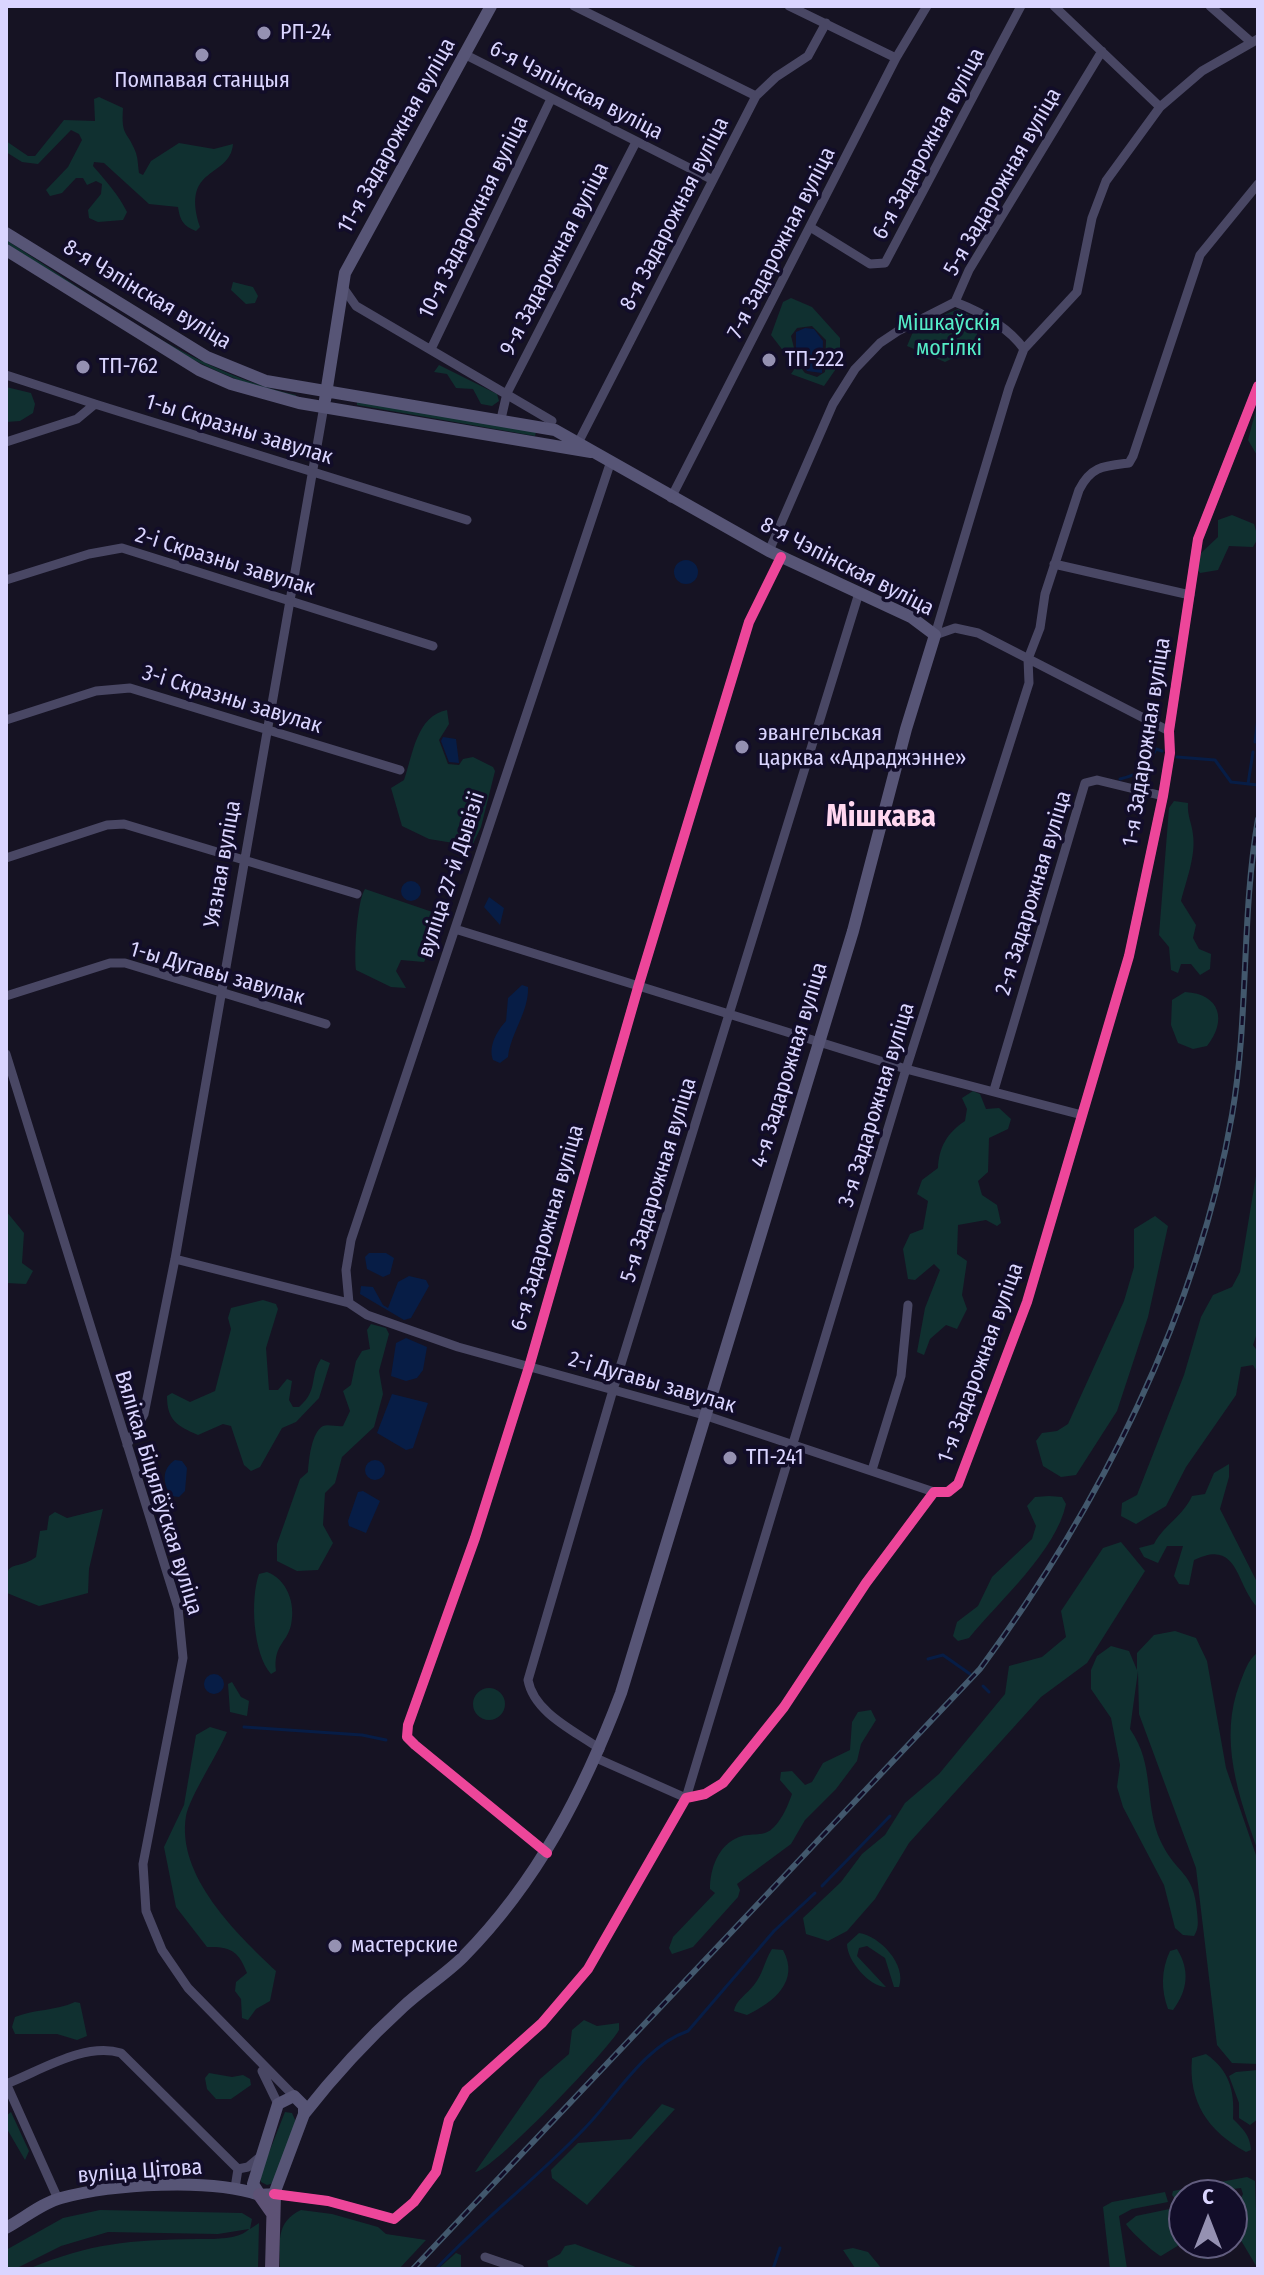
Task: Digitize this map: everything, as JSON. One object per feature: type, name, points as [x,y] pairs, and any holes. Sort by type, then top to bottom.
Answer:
[{"type":"main road","name":"11-я Задарожная вуліца","points":[[342,286],[354,252],[491,6]]},
{"type":"main road","name":"8-я Чэпінская вуліца","points":[[6,233],[207,357],[266,381],[554,426],[671,498],[781,557],[911,617],[935,635]]},
{"type":"main road","name":"8-я Чэпінская вуліца","points":[[6,250],[199,370],[259,393],[598,453]]},
{"type":"main road","name":"Уязная вуліца","points":[[324,406],[342,286]]},
{"type":"main road","name":"4-я Задарожная вуліца","points":[[304,2114],[402,2007],[463,1957],[525,1885],[547,1853],[598,1753],[621,1693],[819,1040],[935,635]]},
{"type":"main road","points":[[272,2269],[272,2212],[267,2195],[253,2184],[258,2164],[278,2104],[286,2097],[321,2093]]},
{"type":"main road","points":[[267,2195],[281,2180],[304,2114],[298,2098]]},
{"type":"main road","name":"вуліца Цітова","points":[[235,2188],[258,2164]]},
{"type":"main road","name":"вуліца Цітова","points":[[6,2228],[58,2199],[133,2189],[235,2188],[267,2195]]},
{"type":"street","points":[[574,6],[756,96]]},
{"type":"street","points":[[789,6],[896,58]]},
{"type":"street","name":"7-я Задарожная вуліца","points":[[671,498],[896,58],[927,6]]},
{"type":"street","name":"6-я Задарожная вуліца","points":[[810,227],[870,264],[885,263],[1021,6]]},
{"type":"street","points":[[1054,6],[1160,107]]},
{"type":"street","points":[[1210,6],[1255,40]]},
{"type":"street","name":"8-я Задарожная вуліца","points":[[579,441],[756,96],[776,77],[808,56],[826,23]]},
{"type":"street","name":"4-я Задарожная вуліца","points":[[935,635],[1009,388],[1024,349],[1077,292],[1092,218],[1106,181],[1160,107],[1202,71],[1255,40]]},
{"type":"street","name":"5-я Задарожная вуліца","points":[[769,551],[833,404],[855,369],[889,337],[955,302],[969,270],[1102,51]]},
{"type":"street","name":"6-я Чэпінская вуліца","points":[[466,55],[550,101],[713,180]]},
{"type":"street","name":"10-я Задарожная вуліца","points":[[431,349],[550,101]]},
{"type":"street","name":"9-я Задарожная вуліца","points":[[501,419],[507,393],[636,142]]},
{"type":"street","name":"3-я Задарожная вуліца","points":[[686,1798],[906,1069],[1029,683],[1028,659],[1054,564],[1086,475],[1096,467],[1129,463],[1133,456],[1200,255],[1258,184]]},
{"type":"street","name":"8-я Чэпінская вуліца","points":[[342,286],[356,306],[507,393],[554,426]]},
{"type":"street","points":[[955,302],[978,311],[1016,338],[1024,349]]},
{"type":"street","name":"1-ы Скразны завулак","points":[[6,375],[467,520]]},
{"type":"street","name":"1-я Задарожная вуліца","points":[[686,1798],[705,1794],[723,1783],[784,1707],[866,1583],[934,1492],[948,1492],[958,1484],[1027,1302],[1129,956],[1163,796],[1170,753],[1169,731],[1198,539],[1258,386]]},
{"type":"street","points":[[6,442],[77,419],[95,404]]},
{"type":"street","name":"Уязная вуліца","points":[[127,1445],[144,1414],[175,1259],[324,406]]},
{"type":"street","name":"вуліца 27-й Дывізіі","points":[[349,1303],[346,1270],[351,1240],[611,461]]},
{"type":"street","name":"2-і Скразны завулак","points":[[6,580],[89,554],[122,548],[433,646]]},
{"type":"street","name":"6-я Задарожная вуліца","points":[[547,1853],[407,1737],[529,1367],[639,984],[749,622],[781,557]]},
{"type":"street","points":[[1054,564],[1190,595]]},
{"type":"street","name":"5-я Задарожная вуліца","points":[[686,1798],[598,1753],[540,1706],[531,1693],[528,1680],[613,1390],[859,593]]},
{"type":"street","name":"8-я Чэпінская вуліца","points":[[935,635],[955,628],[978,633],[1169,731]]},
{"type":"street","name":"3-і Скразны завулак","points":[[6,720],[96,691],[130,688],[400,770]]},
{"type":"street","name":"2-я Задарожная вуліца","points":[[994,1090],[1085,783],[1097,780],[1163,796]]},
{"type":"street","points":[[6,858],[107,825],[124,824],[357,894]]},
{"type":"street","points":[[455,929],[906,1069],[1082,1115]]},
{"type":"street","name":"1-ы Дугавы завулак","points":[[6,996],[110,963],[125,963],[326,1024]]},
{"type":"street","name":"Вялікая Біцялёўская вуліца","points":[[6,1054],[178,1608],[183,1658],[143,1864],[144,1902],[162,1950],[188,1988],[253,2058],[298,2098]]},
{"type":"street","name":"2-і Дугавы завулак","points":[[175,1259],[349,1303],[367,1315],[445,1343],[704,1415],[934,1492]]},
{"type":"street","points":[[872,1470],[901,1376],[908,1305]]},
{"type":"street","points":[[117,1417],[128,1423],[144,1414]]},
{"type":"street","name":"вуліца Цітова","points":[[267,2195],[305,2198],[394,2219],[414,2202],[436,2172],[449,2120],[466,2091],[542,2023],[588,1969],[686,1798]]},
{"type":"street","points":[[58,2199],[6,2084],[88,2051],[108,2049],[121,2053],[238,2169]]},
{"type":"street","name":"Вялікая Біцялёўская вуліца","points":[[253,2058],[278,2104]]},
{"type":"street","points":[[238,2169],[258,2164]]},
{"type":"street","points":[[235,2188],[238,2169]]},
{"type":"street","name":"вуліца Цітова","points":[[281,2180],[305,2198]]},
{"type":"street","points":[[485,2257],[520,2269]]},
{"type":"green space","points":[[99,97],[123,108],[124,129],[136,153],[139,173],[143,175],[151,161],[179,143],[214,149],[233,144],[224,163],[208,175],[196,193],[200,227],[196,231],[183,222],[178,207],[149,204],[104,163],[94,162],[93,166],[127,212],[123,220],[98,222],[89,218],[88,210],[101,194],[102,184],[96,181],[87,185],[83,178],[76,178],[62,193],[50,196],[46,190],[68,167],[82,140],[79,134],[71,130],[38,164],[22,162],[6,152],[6,141],[28,156],[35,156],[64,120],[95,121],[94,99]]},
{"type":"green space","points":[[6,240],[181,351],[257,384],[296,395],[296,398],[256,387],[181,354],[110,311],[6,243]]},
{"type":"green space","points":[[233,282],[253,287],[258,296],[255,303],[246,304],[231,290]]},
{"type":"green space","points":[[791,298],[812,307],[840,338],[840,363],[824,386],[791,374],[798,364],[805,373],[817,377],[825,372],[826,340],[812,326],[797,328],[791,336],[796,356],[788,357],[771,335],[783,302]]},
{"type":"green space","name":"Мішкаўскія могілкі","points":[[958,309],[979,320],[975,347],[945,362],[907,346],[915,327]]},
{"type":"green space","points":[[439,365],[497,394],[499,401],[492,406],[481,404],[473,389],[456,388],[447,374],[434,372]]},
{"type":"green space","points":[[6,387],[31,393],[35,404],[33,413],[20,421],[6,422]]},
{"type":"green space","points":[[357,401],[536,432],[535,436],[357,405]]},
{"type":"green space","points":[[1258,402],[1258,457],[1248,440]]},
{"type":"green space","points":[[1232,515],[1254,524],[1258,538],[1253,547],[1229,546],[1218,570],[1200,573],[1197,569],[1201,553],[1218,537],[1218,520]]},
{"type":"green space","points":[[447,710],[449,724],[439,740],[448,764],[459,765],[463,759],[473,757],[495,771],[481,827],[472,846],[429,839],[402,826],[391,788],[404,780],[422,728],[428,720]]},
{"type":"green space","points":[[1174,801],[1188,803],[1194,843],[1181,901],[1196,925],[1193,938],[1199,949],[1211,954],[1210,969],[1200,975],[1191,964],[1181,964],[1178,973],[1171,970],[1169,947],[1159,935],[1169,808]]},
{"type":"green space","points":[[365,889],[447,917],[424,962],[401,960],[396,971],[406,988],[391,987],[356,970],[357,928]]},
{"type":"green space","points":[[1185,992],[1206,998],[1217,1010],[1217,1027],[1207,1046],[1193,1049],[1178,1043],[1171,1025],[1172,1000]]},
{"type":"green space","points":[[973,1091],[980,1094],[986,1109],[999,1108],[1011,1119],[1008,1129],[989,1138],[988,1172],[978,1181],[982,1195],[997,1205],[1001,1223],[997,1226],[986,1220],[958,1225],[957,1254],[967,1261],[962,1295],[967,1309],[957,1329],[946,1325],[930,1339],[924,1355],[917,1352],[925,1308],[940,1270],[934,1264],[915,1280],[908,1279],[903,1249],[910,1234],[923,1229],[928,1201],[917,1194],[922,1180],[938,1168],[945,1141],[965,1121],[967,1109],[962,1098]]},
{"type":"green space","points":[[1258,1164],[1258,1330],[1253,1345],[1258,1352],[1258,1373],[1253,1365],[1241,1367],[1236,1395],[1186,1467],[1166,1506],[1136,1524],[1121,1516],[1122,1503],[1137,1495],[1184,1375],[1201,1317],[1213,1295],[1232,1287],[1240,1272]]},
{"type":"green space","points":[[6,1211],[24,1233],[22,1263],[33,1271],[26,1284],[6,1283]]},
{"type":"green space","points":[[1155,1216],[1168,1226],[1148,1317],[1117,1411],[1076,1475],[1061,1477],[1043,1466],[1036,1441],[1042,1433],[1057,1431],[1068,1424],[1124,1301],[1134,1267],[1134,1229]]},
{"type":"green space","points":[[263,1300],[276,1304],[278,1309],[266,1348],[269,1390],[278,1390],[287,1379],[292,1381],[289,1400],[293,1407],[299,1407],[312,1389],[321,1359],[330,1363],[319,1398],[296,1422],[282,1428],[260,1467],[251,1471],[244,1465],[231,1426],[223,1424],[198,1435],[191,1432],[171,1417],[167,1396],[172,1393],[190,1402],[215,1391],[231,1329],[228,1318],[231,1308]]},
{"type":"green space","points":[[371,1324],[386,1328],[389,1334],[379,1371],[383,1394],[374,1427],[342,1457],[335,1483],[325,1493],[323,1525],[333,1543],[318,1570],[297,1571],[277,1561],[277,1544],[300,1479],[308,1472],[316,1434],[323,1426],[343,1426],[350,1411],[343,1391],[351,1385],[356,1361],[362,1351],[370,1349],[367,1330]]},
{"type":"green space","points":[[1229,1464],[1229,1477],[1220,1509],[1258,1584],[1258,1608],[1228,1559],[1209,1555],[1194,1560],[1189,1585],[1179,1584],[1174,1576],[1183,1546],[1167,1546],[1158,1563],[1144,1557],[1139,1548],[1154,1544],[1192,1496],[1205,1494],[1214,1473]]},
{"type":"green space","points":[[1035,1497],[1062,1497],[1066,1504],[1051,1539],[969,1638],[958,1641],[953,1636],[957,1622],[978,1606],[992,1577],[1032,1539],[1036,1526],[1027,1506]]},
{"type":"green space","points":[[103,1509],[89,1569],[88,1593],[39,1606],[7,1593],[9,1569],[36,1557],[40,1531],[47,1530],[49,1516],[55,1512],[67,1518]]},
{"type":"green space","points":[[1121,1542],[1145,1571],[1087,1663],[1041,1697],[909,1843],[875,1899],[847,1931],[828,1941],[806,1934],[803,1918],[841,1882],[862,1854],[885,1835],[905,1803],[939,1774],[1005,1694],[1009,1666],[1042,1657],[1066,1637],[1061,1611],[1103,1548]]},
{"type":"green space","points":[[267,1572],[285,1586],[292,1609],[289,1631],[278,1650],[276,1671],[271,1674],[260,1653],[254,1611],[259,1574]]},
{"type":"green space","points":[[1175,1631],[1196,1638],[1207,1661],[1226,1768],[1258,1861],[1258,2064],[1232,2063],[1217,2045],[1196,1868],[1139,1714],[1138,1671],[1130,1729],[1143,1757],[1152,1813],[1161,1842],[1192,1888],[1198,1922],[1194,1936],[1183,1935],[1175,1928],[1164,1885],[1123,1807],[1117,1787],[1120,1765],[1111,1718],[1091,1689],[1091,1670],[1097,1656],[1111,1646],[1129,1651],[1137,1670],[1137,1653],[1154,1635]]},
{"type":"green space","points":[[1258,1652],[1258,1851],[1238,1789],[1231,1725],[1240,1683]]},
{"type":"green space","points":[[232,1682],[241,1697],[249,1701],[247,1716],[230,1712],[228,1684]]},
{"type":"green space","points":[[489,1688],[500,1693],[505,1704],[500,1715],[489,1720],[478,1715],[473,1704],[478,1693]]},
{"type":"green space","points":[[871,1710],[876,1720],[861,1744],[857,1761],[836,1789],[805,1820],[791,1844],[737,1884],[740,1890],[738,1897],[693,1947],[672,1954],[669,1948],[673,1937],[715,1893],[710,1889],[710,1881],[721,1852],[739,1837],[770,1830],[783,1816],[792,1794],[780,1780],[781,1772],[792,1771],[805,1785],[812,1782],[823,1763],[850,1750],[852,1722],[858,1712]]},
{"type":"green space","points":[[210,1727],[227,1732],[189,1808],[185,1838],[190,1860],[213,1902],[244,1940],[276,1971],[270,2001],[256,2009],[248,2020],[242,2018],[241,1999],[235,1991],[236,1982],[247,1973],[244,1966],[233,1951],[207,1947],[176,1907],[164,1847],[184,1805],[196,1735]]},
{"type":"green space","points":[[859,1933],[875,1940],[890,1953],[899,1970],[899,1987],[894,1987],[885,1958],[867,1946],[859,1948],[857,1956],[886,1987],[873,1983],[855,1965],[847,1944]]},
{"type":"green space","points":[[772,1949],[783,1950],[787,1961],[788,1971],[782,1989],[766,2004],[747,2015],[734,2011],[757,1981]]},
{"type":"green space","points":[[1177,1949],[1186,1980],[1173,2010],[1168,2009],[1163,1980],[1170,1951]]},
{"type":"green space","points":[[80,2003],[87,2036],[77,2040],[57,2034],[15,2034],[12,2027],[15,2017]]},
{"type":"green space","points":[[584,2020],[597,2026],[619,2023],[619,2030],[573,2084],[525,2132],[486,2167],[475,2172],[540,2079],[569,2054],[572,2030]]},
{"type":"green space","points":[[1206,2054],[1220,2067],[1229,2082],[1233,2119],[1248,2136],[1251,2150],[1246,2152],[1221,2135],[1197,2102],[1192,2058]]},
{"type":"green space","points":[[1258,2070],[1258,2119],[1250,2125],[1239,2118],[1239,2103],[1229,2076],[1236,2072]]},
{"type":"green space","points":[[209,2073],[232,2077],[243,2075],[250,2079],[251,2085],[231,2099],[216,2099],[207,2089],[205,2078]]},
{"type":"green space","points":[[662,2104],[675,2109],[587,2205],[552,2178],[551,2170],[578,2143],[631,2139]]},
{"type":"green space","points":[[11,2112],[29,2151],[25,2160],[7,2129],[6,2116]]},
{"type":"green space","points":[[285,2112],[292,2113],[296,2122],[274,2183],[267,2185],[261,2182],[260,2175]]},
{"type":"green space","points":[[1247,2177],[1255,2181],[1258,2269],[1248,2252],[1248,2179],[1236,2179]]},
{"type":"green space","points":[[1165,2192],[1168,2202],[1132,2209],[1119,2216],[1127,2269],[1110,2269],[1103,2207],[1112,2202]]},
{"type":"green space","points":[[1168,2209],[1168,2252],[1161,2256],[1132,2231],[1126,2224],[1136,2216]]},
{"type":"green space","points":[[100,2210],[242,2213],[252,2219],[250,2229],[259,2223],[258,2269],[28,2269],[91,2248],[151,2240],[225,2238],[249,2229],[218,2234],[108,2232],[61,2246],[15,2269],[6,2269],[6,2250],[63,2218]]},
{"type":"green space","points":[[301,2210],[332,2214],[378,2227],[386,2234],[426,2240],[399,2269],[280,2269],[283,2227]]},
{"type":"green space","points":[[575,2244],[641,2269],[549,2269],[547,2261],[560,2254],[565,2246]]},
{"type":"green space","points":[[853,2248],[868,2252],[882,2269],[855,2268],[843,2250]]},
{"type":"green space","points":[[456,2253],[461,2255],[461,2267],[438,2269]]},
{"type":"water","points":[[805,328],[814,329],[823,341],[822,373],[807,371],[796,353],[796,332]]},
{"type":"water","points":[[686,560],[697,567],[698,572],[691,583],[686,584],[675,577],[674,572],[681,561]]},
{"type":"water","points":[[443,737],[456,739],[459,763],[449,762],[441,741]]},
{"type":"water","points":[[411,881],[418,884],[421,891],[418,898],[411,901],[404,898],[401,891],[404,884]]},
{"type":"water","points":[[489,897],[504,908],[500,925],[484,907]]},
{"type":"water","points":[[522,985],[528,987],[526,1005],[508,1057],[500,1063],[493,1060],[493,1044],[506,1021],[508,998]]},
{"type":"water","points":[[369,1253],[386,1253],[394,1258],[390,1274],[383,1277],[367,1269],[365,1257]]},
{"type":"water","points":[[409,1276],[426,1280],[429,1286],[411,1318],[404,1320],[360,1294],[361,1286],[373,1287],[388,1308],[398,1282]]},
{"type":"water","points":[[406,1338],[427,1347],[423,1370],[417,1378],[406,1381],[391,1376],[396,1343]]},
{"type":"water","points":[[392,1394],[428,1403],[413,1448],[406,1450],[377,1433]]},
{"type":"water","points":[[175,1460],[182,1461],[187,1468],[185,1491],[179,1497],[171,1496],[165,1482],[165,1472]]},
{"type":"water","points":[[375,1460],[382,1463],[385,1470],[382,1477],[375,1480],[368,1477],[365,1470],[368,1463]]},
{"type":"water","points":[[363,1491],[380,1501],[366,1533],[349,1526],[348,1521],[358,1492]]},
{"type":"water","points":[[214,1674],[221,1677],[224,1684],[221,1691],[214,1694],[207,1691],[204,1684],[207,1677]]},
{"type":"waterway","points":[[1255,742],[1258,718]]},
{"type":"waterway","points":[[1120,779],[1142,770],[1156,749],[1162,751]]},
{"type":"waterway","points":[[1248,784],[1253,752]]},
{"type":"waterway","points":[[1177,757],[1215,760],[1231,782],[1258,785]]},
{"type":"waterway","points":[[928,1659],[943,1655],[970,1674]]},
{"type":"waterway","points":[[983,1686],[989,1692]]},
{"type":"waterway","points":[[244,1727],[362,1735],[386,1740]]},
{"type":"waterway","points":[[822,1886],[890,1816]]},
{"type":"waterway","points":[[436,2269],[565,2148],[644,2060],[672,2038],[688,2031],[774,1931],[815,1893]]},
{"type":"waterway","points":[[773,2269],[780,2248]]},
{"type":"railway","points":[[413,2269],[980,1669],[1064,1543],[1103,1476],[1138,1406],[1195,1263],[1216,1189],[1237,1078],[1249,893],[1258,819]]},
{"type":"cycle path","points":[[274,2194],[328,2201],[394,2219],[414,2202],[436,2172],[449,2120],[466,2091],[542,2023],[588,1969],[686,1798],[705,1794],[723,1783],[784,1707],[866,1583],[934,1492],[948,1492],[958,1484],[1027,1302],[1129,956],[1163,796],[1170,753],[1169,731],[1198,539],[1258,386]]},
{"type":"cycle path","points":[[547,1853],[415,1745],[407,1737],[408,1725],[475,1538],[529,1367],[639,984],[749,622],[781,557]]},
{"type":"place","name":"РП-24","points":[[264,33]]},
{"type":"place","name":"Помпавая станцыя","points":[[202,55]]},
{"type":"place","name":"ТП-222","points":[[769,360]]},
{"type":"place","name":"ТП-762","points":[[83,367]]},
{"type":"place","name":"эвангельская царква «Адраджэнне»","points":[[742,747]]},
{"type":"place","name":"ТП-241","points":[[730,1458]]},
{"type":"place","name":"мастерские","points":[[335,1946]]},
{"type":"district","name":"Мішкава","points":[[881,818]]}]
